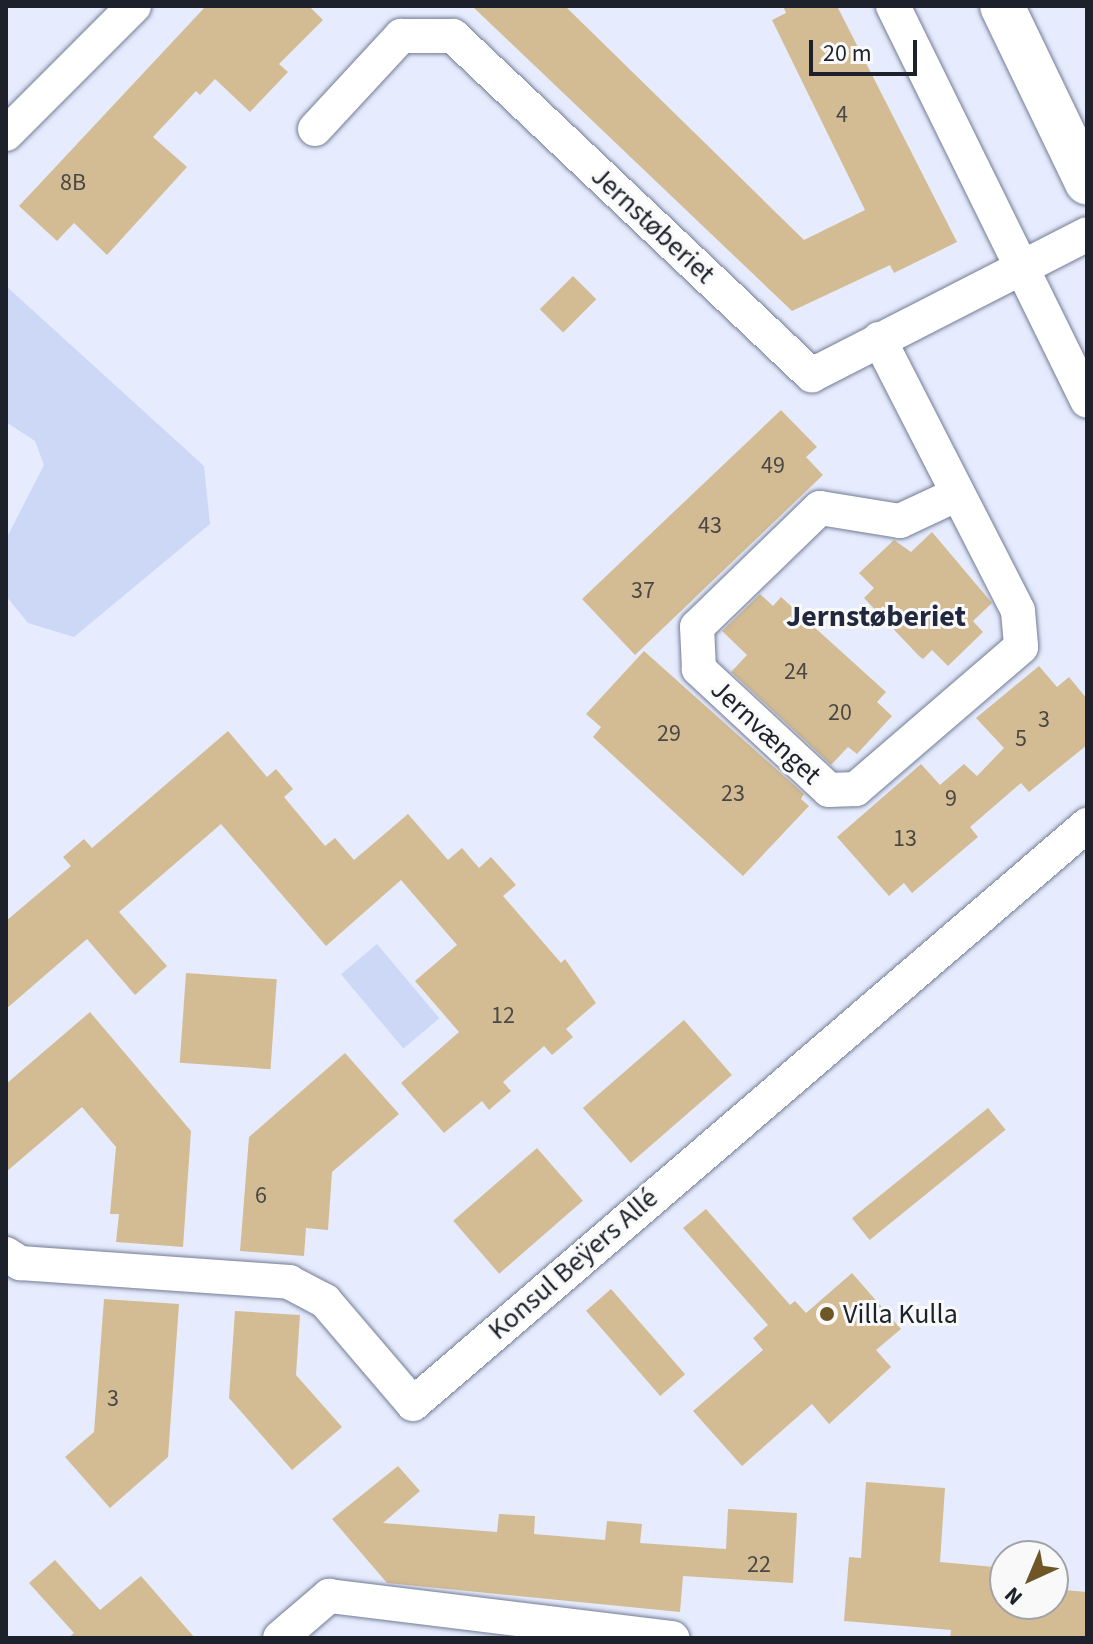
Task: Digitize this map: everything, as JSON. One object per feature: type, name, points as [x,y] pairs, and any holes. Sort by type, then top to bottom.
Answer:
[{"type":"street","points":[[6,134],[134,6]]},
{"type":"street","points":[[893,6],[1087,401]]},
{"type":"street","points":[[1002,6],[1087,183]]},
{"type":"street","name":"Jernstøberiet","points":[[315,129],[401,36],[453,36],[812,375],[1087,234]]},
{"type":"street","name":"Jernvænget","points":[[879,339],[1018,611],[1021,647],[856,789],[829,790],[699,669],[697,627],[820,508],[900,521],[958,494]]},
{"type":"street","name":"Konsul Beÿers Allé","points":[[6,1254],[20,1263],[289,1282],[325,1301],[413,1404],[1087,825]]},
{"type":"street","points":[[280,1638],[329,1596],[672,1638]]},
{"type":"shaded area","points":[[6,286],[204,466],[210,524],[74,637],[28,623],[6,596],[6,539],[44,465],[35,441],[6,422]]},
{"type":"shaded area","points":[[377,944],[439,1018],[403,1049],[341,974]]},
{"type":"building","points":[[206,6],[309,6],[323,20],[279,64],[288,72],[250,112],[215,79],[200,95],[196,91],[153,137],[187,167],[107,255],[74,223],[57,241],[19,206]]},
{"type":"building","points":[[472,6],[565,6],[804,240],[865,210],[772,20],[786,13],[783,6],[837,6],[957,242],[894,273],[890,265],[792,311]]},
{"type":"building","points":[[573,276],[596,299],[563,333],[540,309]]},
{"type":"building","points":[[781,410],[817,447],[806,457],[823,475],[635,655],[582,599]]},
{"type":"building","points":[[932,532],[992,603],[973,621],[983,632],[948,666],[932,650],[923,659],[919,656],[864,598],[874,588],[859,573],[894,540],[911,552]]},
{"type":"building","points":[[760,594],[773,606],[781,597],[886,692],[877,702],[892,716],[857,754],[848,747],[831,765],[731,672],[747,655],[722,631]]},
{"type":"building","points":[[644,651],[804,794],[801,799],[809,806],[743,876],[593,737],[601,727],[586,714]]},
{"type":"building","points":[[1039,666],[1057,687],[1069,677],[1087,699],[1087,745],[1029,792],[1021,783],[970,827],[978,837],[912,893],[904,883],[889,896],[837,837],[921,764],[940,785],[964,764],[977,776],[1004,748],[976,718]]},
{"type":"building","points":[[228,731],[267,777],[276,769],[293,789],[284,797],[325,846],[335,838],[354,860],[408,814],[448,860],[462,848],[479,868],[491,857],[516,885],[503,896],[561,963],[565,959],[596,1003],[566,1029],[573,1037],[552,1055],[544,1046],[503,1082],[511,1091],[489,1110],[482,1101],[444,1133],[401,1083],[459,1032],[415,981],[457,945],[401,880],[326,946],[221,824],[119,912],[167,966],[135,995],[87,939],[6,1009],[6,921],[71,866],[63,857],[84,839],[92,848]]},
{"type":"building","points":[[186,973],[277,979],[271,1069],[180,1063]]},
{"type":"building","points":[[90,1012],[191,1131],[183,1247],[116,1242],[119,1214],[110,1214],[116,1147],[82,1107],[6,1172],[6,1084]]},
{"type":"building","points":[[684,1020],[732,1075],[631,1163],[583,1108]]},
{"type":"building","points":[[345,1053],[399,1114],[332,1172],[328,1230],[306,1228],[304,1256],[240,1251],[249,1137]]},
{"type":"building","points":[[988,1108],[1006,1130],[870,1240],[852,1218]]},
{"type":"building","points":[[537,1148],[583,1201],[499,1274],[453,1221]]},
{"type":"building","points":[[706,1209],[790,1305],[795,1301],[806,1313],[852,1273],[901,1329],[876,1350],[891,1367],[829,1424],[812,1404],[742,1466],[693,1411],[763,1350],[753,1338],[768,1325],[683,1228]]},
{"type":"building","points":[[611,1289],[685,1374],[660,1396],[586,1311]]},
{"type":"building","points":[[104,1299],[179,1304],[168,1457],[110,1508],[65,1457],[94,1432]]},
{"type":"building","points":[[235,1311],[300,1315],[296,1375],[342,1427],[292,1470],[229,1398]]},
{"type":"building","points":[[398,1466],[420,1491],[383,1523],[497,1532],[499,1514],[535,1516],[534,1534],[605,1540],[607,1521],[642,1524],[640,1543],[726,1549],[728,1509],[797,1513],[793,1583],[683,1576],[680,1612],[387,1583],[332,1519]]},
{"type":"building","points":[[866,1482],[945,1488],[940,1562],[989,1567],[989,1620],[1069,1620],[1069,1590],[1087,1592],[1087,1638],[950,1638],[951,1630],[844,1621],[849,1557],[861,1558]]},
{"type":"building","points":[[55,1560],[100,1610],[141,1576],[195,1638],[68,1638],[74,1633],[29,1583]]},
{"type":"place","name":"Villa Kulla","points":[[827,1314]]},
{"type":"district","name":"Jernstøberiet","points":[[876,617]]}]
